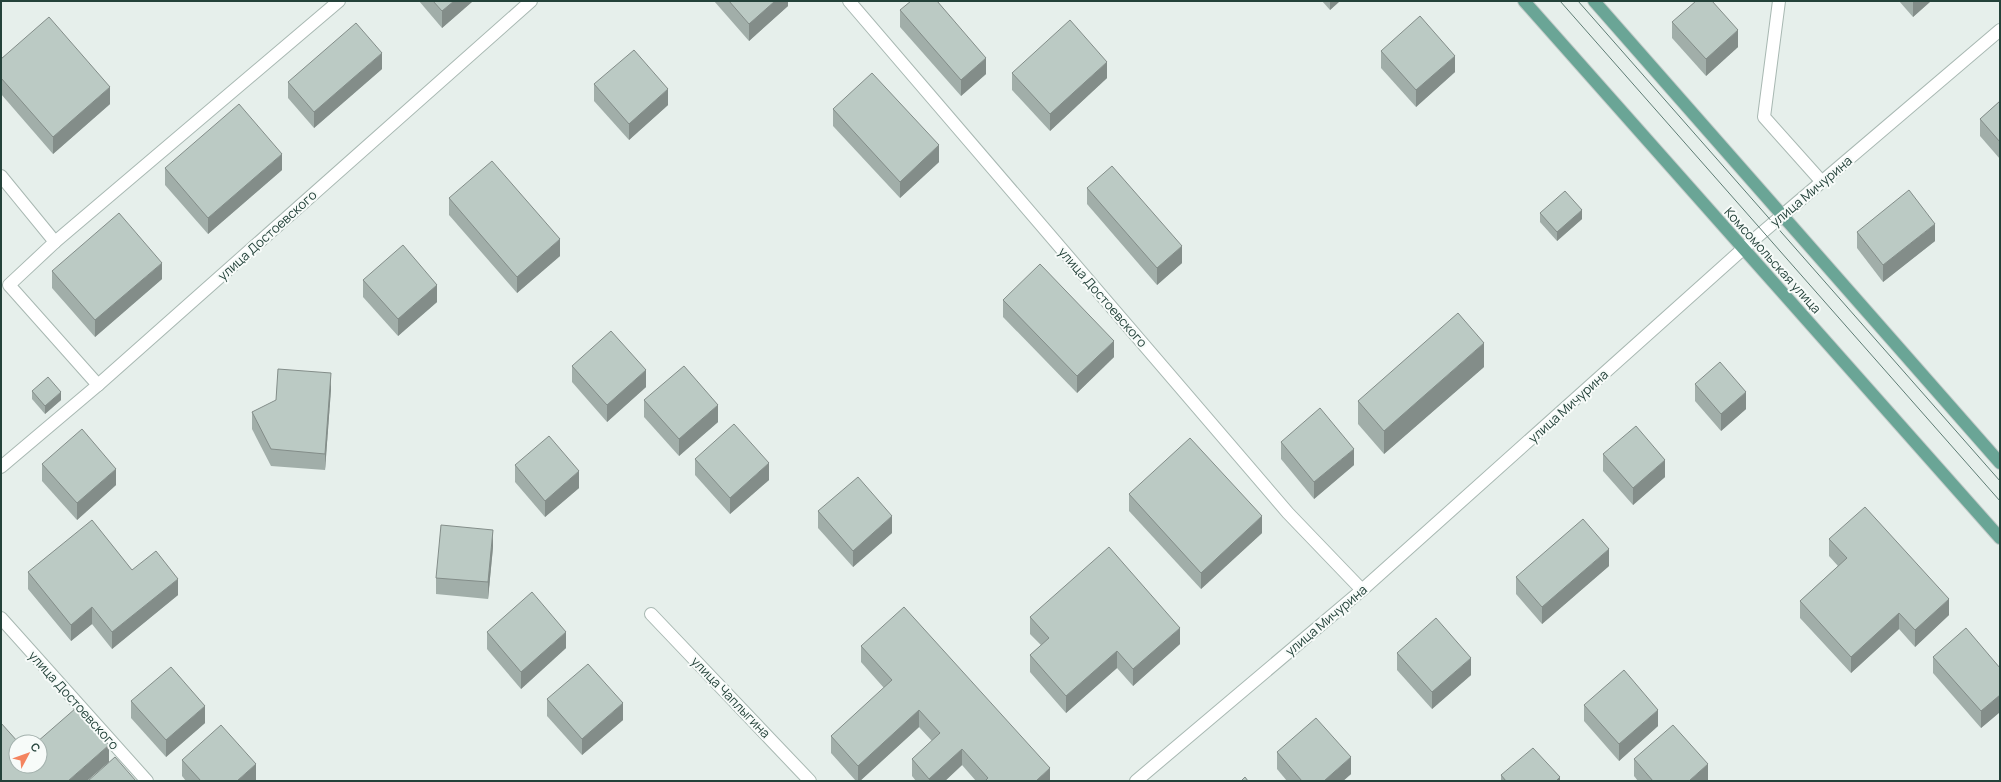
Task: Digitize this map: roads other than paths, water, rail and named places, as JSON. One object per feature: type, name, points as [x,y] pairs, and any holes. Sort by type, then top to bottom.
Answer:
[{"type":"main road","name":"Комсомольская улица","points":[[1524,1],[2000,538]]},
{"type":"main road","points":[[1594,1],[2000,463]]},
{"type":"street","points":[[98,385],[9,285],[55,242],[339,1]]},
{"type":"street","name":"улица Достоевского","points":[[1,467],[98,385],[531,1]]},
{"type":"street","name":"улица Достоевского","points":[[849,1],[1288,513],[1362,590]]},
{"type":"street","points":[[1779,1],[1764,117],[1822,182]]},
{"type":"street","name":"улица Мичурина","points":[[1136,781],[1362,590],[1744,248],[2000,30]]},
{"type":"street","points":[[1,176],[55,242]]},
{"type":"street","name":"улица Чаплыгина","points":[[651,614],[810,781]]},
{"type":"street","name":"улица Достоевского","points":[[1,618],[147,781]]},
{"type":"tram line","points":[[1560,1],[2000,501]]},
{"type":"tram line","points":[[1578,1],[2000,481]]}]
